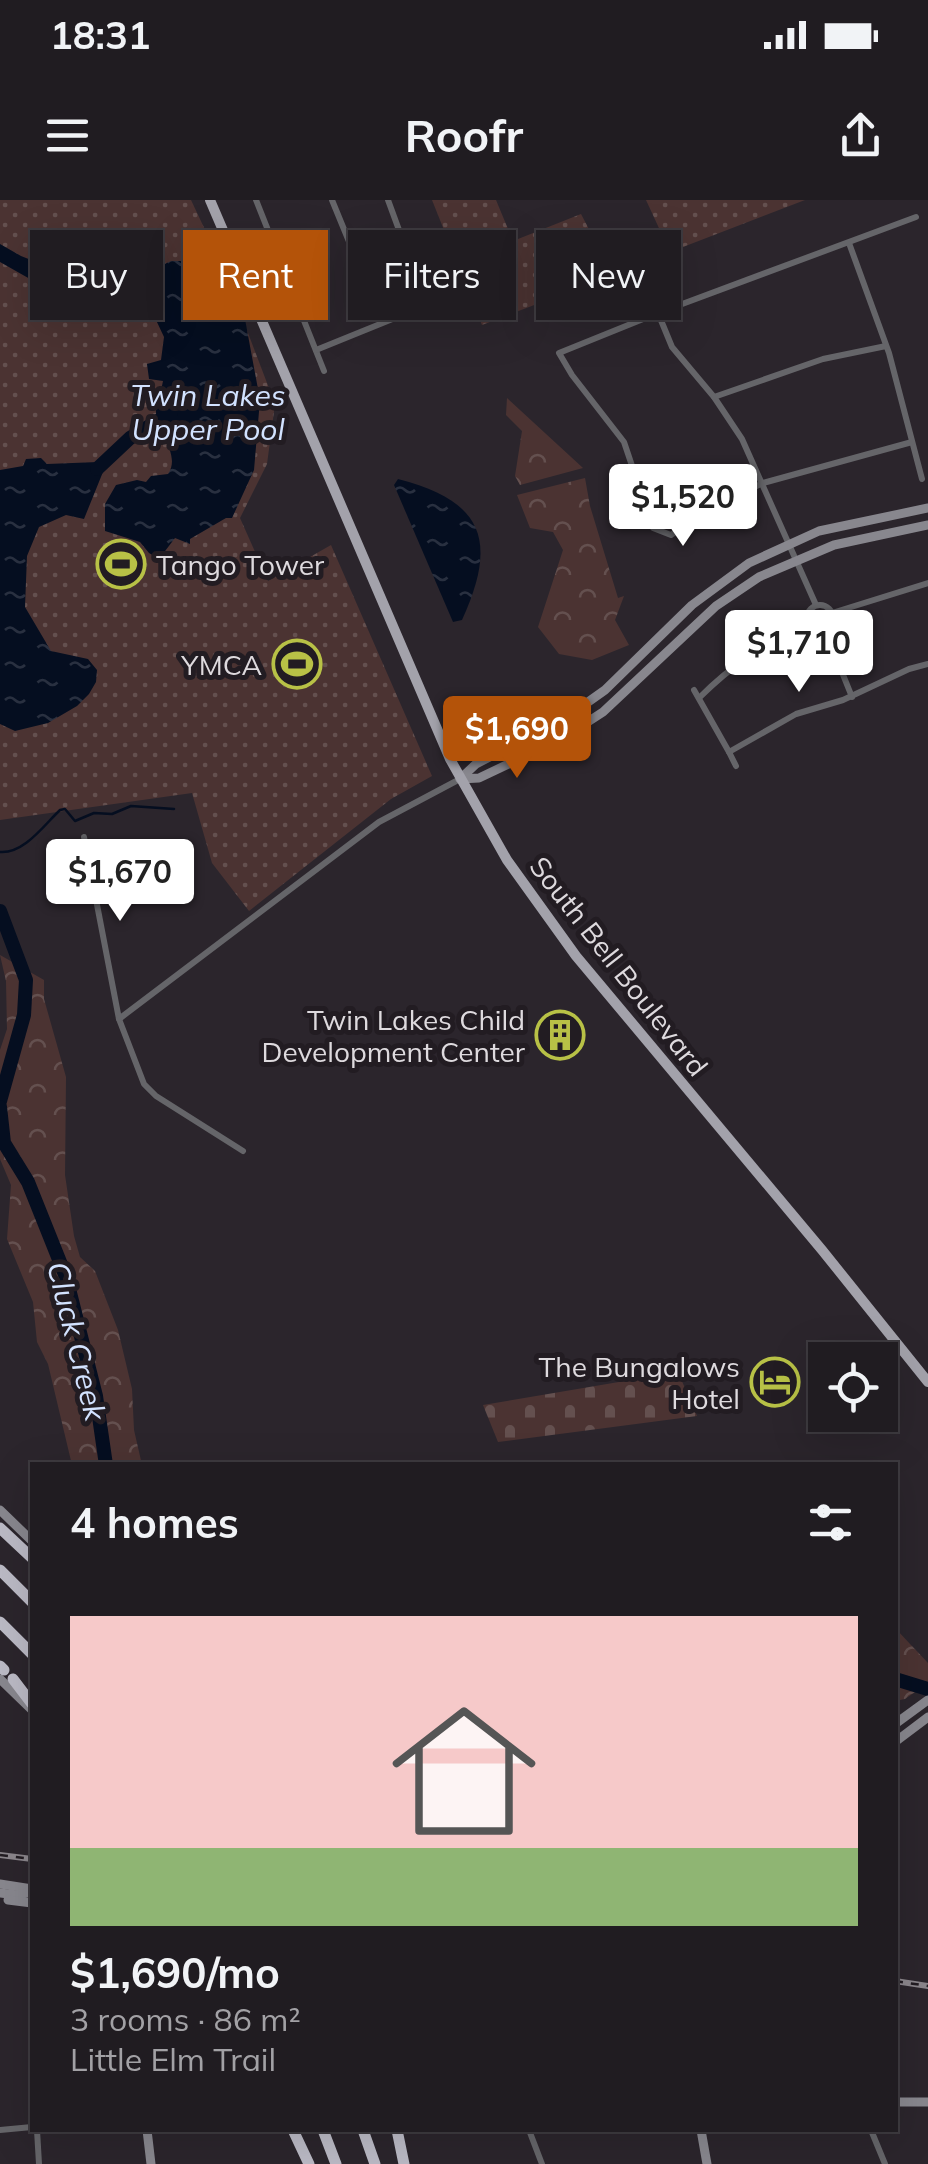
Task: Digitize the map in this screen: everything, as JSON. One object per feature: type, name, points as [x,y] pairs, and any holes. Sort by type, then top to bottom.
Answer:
[{"type":"highway","points":[[0,1528],[30,1556]]},
{"type":"highway","points":[[0,1570],[30,1600]]},
{"type":"highway","points":[[0,1622],[30,1652]]},
{"type":"highway","points":[[4,1673],[30,1705]]},
{"type":"highway","points":[[294,2132],[309,2164]]},
{"type":"highway","points":[[324,2132],[336,2164]]},
{"type":"highway","points":[[365,2132],[375,2164]]},
{"type":"highway","points":[[397,2132],[404,2164]]},
{"type":"main road","name":"South Bell Boulevard","points":[[210,200],[460,778],[508,860],[576,956],[928,1382]]},
{"type":"street","points":[[256,200],[324,371]]},
{"type":"street","points":[[332,200],[348,238]]},
{"type":"street","points":[[388,200],[399,230]]},
{"type":"street","points":[[681,305],[916,217]]},
{"type":"street","points":[[849,243],[886,346],[922,479]]},
{"type":"street","points":[[316,350],[390,320]]},
{"type":"street","points":[[641,320],[559,354],[624,442],[653,528],[671,535],[710,508],[763,482],[912,442]]},
{"type":"street","points":[[661,320],[672,347],[714,397],[742,439],[816,605]]},
{"type":"street","points":[[714,397],[823,360],[886,346]]},
{"type":"street","points":[[119,1019],[378,822],[580,708],[709,591],[749,563],[819,531],[928,508]]},
{"type":"street","points":[[460,778],[479,778],[563,738],[603,712],[716,606],[759,576],[834,545],[928,525]]},
{"type":"street","points":[[832,613],[928,582]]},
{"type":"street","points":[[808,624],[809,610],[816,605],[824,605],[832,613]]},
{"type":"street","points":[[808,624],[817,631],[825,630],[831,624],[832,613]]},
{"type":"street","points":[[699,698],[730,666],[769,641],[808,624]]},
{"type":"street","points":[[825,630],[852,696]]},
{"type":"street","points":[[729,752],[796,714],[852,696],[928,664]]},
{"type":"street","points":[[694,690],[736,766]]},
{"type":"street","points":[[84,837],[119,1019],[144,1084],[156,1096],[243,1151]]},
{"type":"street","points":[[0,1510],[30,1539]]},
{"type":"street","points":[[898,1722],[926,1701]]},
{"type":"street","points":[[898,1740],[928,1718]]},
{"type":"street","points":[[0,1884],[30,1890]]},
{"type":"street","points":[[0,1896],[30,1891]]},
{"type":"street","points":[[0,1896],[30,1903]]},
{"type":"street","points":[[898,2102],[928,2102]]},
{"type":"street","points":[[0,2130],[30,2129]]},
{"type":"street","points":[[35,2132],[38,2164]]},
{"type":"street","points":[[147,2132],[151,2164]]},
{"type":"street","points":[[530,2132],[542,2164]]},
{"type":"street","points":[[701,2132],[707,2164]]},
{"type":"street","points":[[872,2132],[884,2164]]},
{"type":"green space","points":[[0,200],[191,200],[205,230],[183,230],[183,320],[243,320],[275,404],[267,464],[240,518],[268,581],[331,545],[432,776],[391,799],[249,911],[212,863],[192,793],[0,820]]},
{"type":"green space","points":[[432,200],[496,200],[508,230],[444,230]]},
{"type":"green space","points":[[646,200],[805,200],[681,248],[681,230],[660,230]]},
{"type":"green space","points":[[581,214],[589,230],[541,230]]},
{"type":"green space","points":[[536,232],[536,304],[516,312],[516,240]]},
{"type":"green space","points":[[507,398],[583,468],[520,485],[515,476],[522,431],[506,415]]},
{"type":"green space","points":[[585,478],[618,598],[624,596],[615,620],[629,645],[592,660],[559,654],[538,627],[563,550],[553,532],[530,528],[517,495]]},
{"type":"green space","points":[[0,955],[44,980],[44,999],[66,1077],[65,1175],[74,1236],[80,1257],[95,1271],[118,1330],[132,1389],[134,1430],[141,1462],[71,1462],[48,1364],[37,1342],[33,1302],[7,1239],[11,1185],[0,1159],[0,1050],[7,1029],[6,981]]},
{"type":"green space","points":[[678,1372],[697,1416],[498,1442],[483,1405]]},
{"type":"green space","points":[[898,1631],[928,1663],[928,1683],[898,1700]]},
{"type":"water","name":"Twin Lakes Upper Pool","points":[[0,244],[30,260],[30,279],[0,262]]},
{"type":"water","name":"Twin Lakes Upper Pool","points":[[183,261],[183,320],[245,320],[260,400],[254,470],[232,518],[190,539],[190,544],[175,538],[159,559],[140,542],[105,531],[105,504],[116,485],[146,482],[151,476],[168,474],[171,467],[172,459],[156,413],[163,381],[149,379],[147,364],[161,360],[164,337],[156,320],[163,320],[163,265]]},
{"type":"water","points":[[106,457],[108,466],[84,519],[66,515],[39,527],[27,556],[25,607],[51,651],[88,659],[97,670],[96,682],[77,706],[48,723],[15,731],[0,724],[0,470],[23,466],[26,459],[41,458],[47,464],[98,462]]},
{"type":"water","points":[[398,479],[449,499],[466,512],[476,528],[479,568],[462,620],[453,622],[394,485]]},
{"type":"waterway","points":[[97,469],[130,438],[171,413]]},
{"type":"waterway","points":[[0,852],[25,844],[60,810],[65,809],[75,821],[131,806],[174,809]]},
{"type":"waterway","name":"Cluck Creek","points":[[0,911],[26,980],[24,1015],[0,1101]]},
{"type":"waterway","name":"Cluck Creek","points":[[0,1107],[4,1143],[28,1182],[66,1277],[96,1396],[106,1462]]},
{"type":"waterway","name":"Cluck Creek","points":[[898,1680],[928,1689]]},
{"type":"railway","points":[[0,1855],[30,1859]]},
{"type":"railway","points":[[898,1981],[928,1986]]},
{"type":"place","name":"Tango Tower","points":[[121,564]]},
{"type":"place","name":"YMCA","points":[[297,664]]},
{"type":"place","name":"Twin Lakes Child Development Center","points":[[560,1035]]},
{"type":"place","name":"The Bungalows Hotel","points":[[775,1382]]}]
